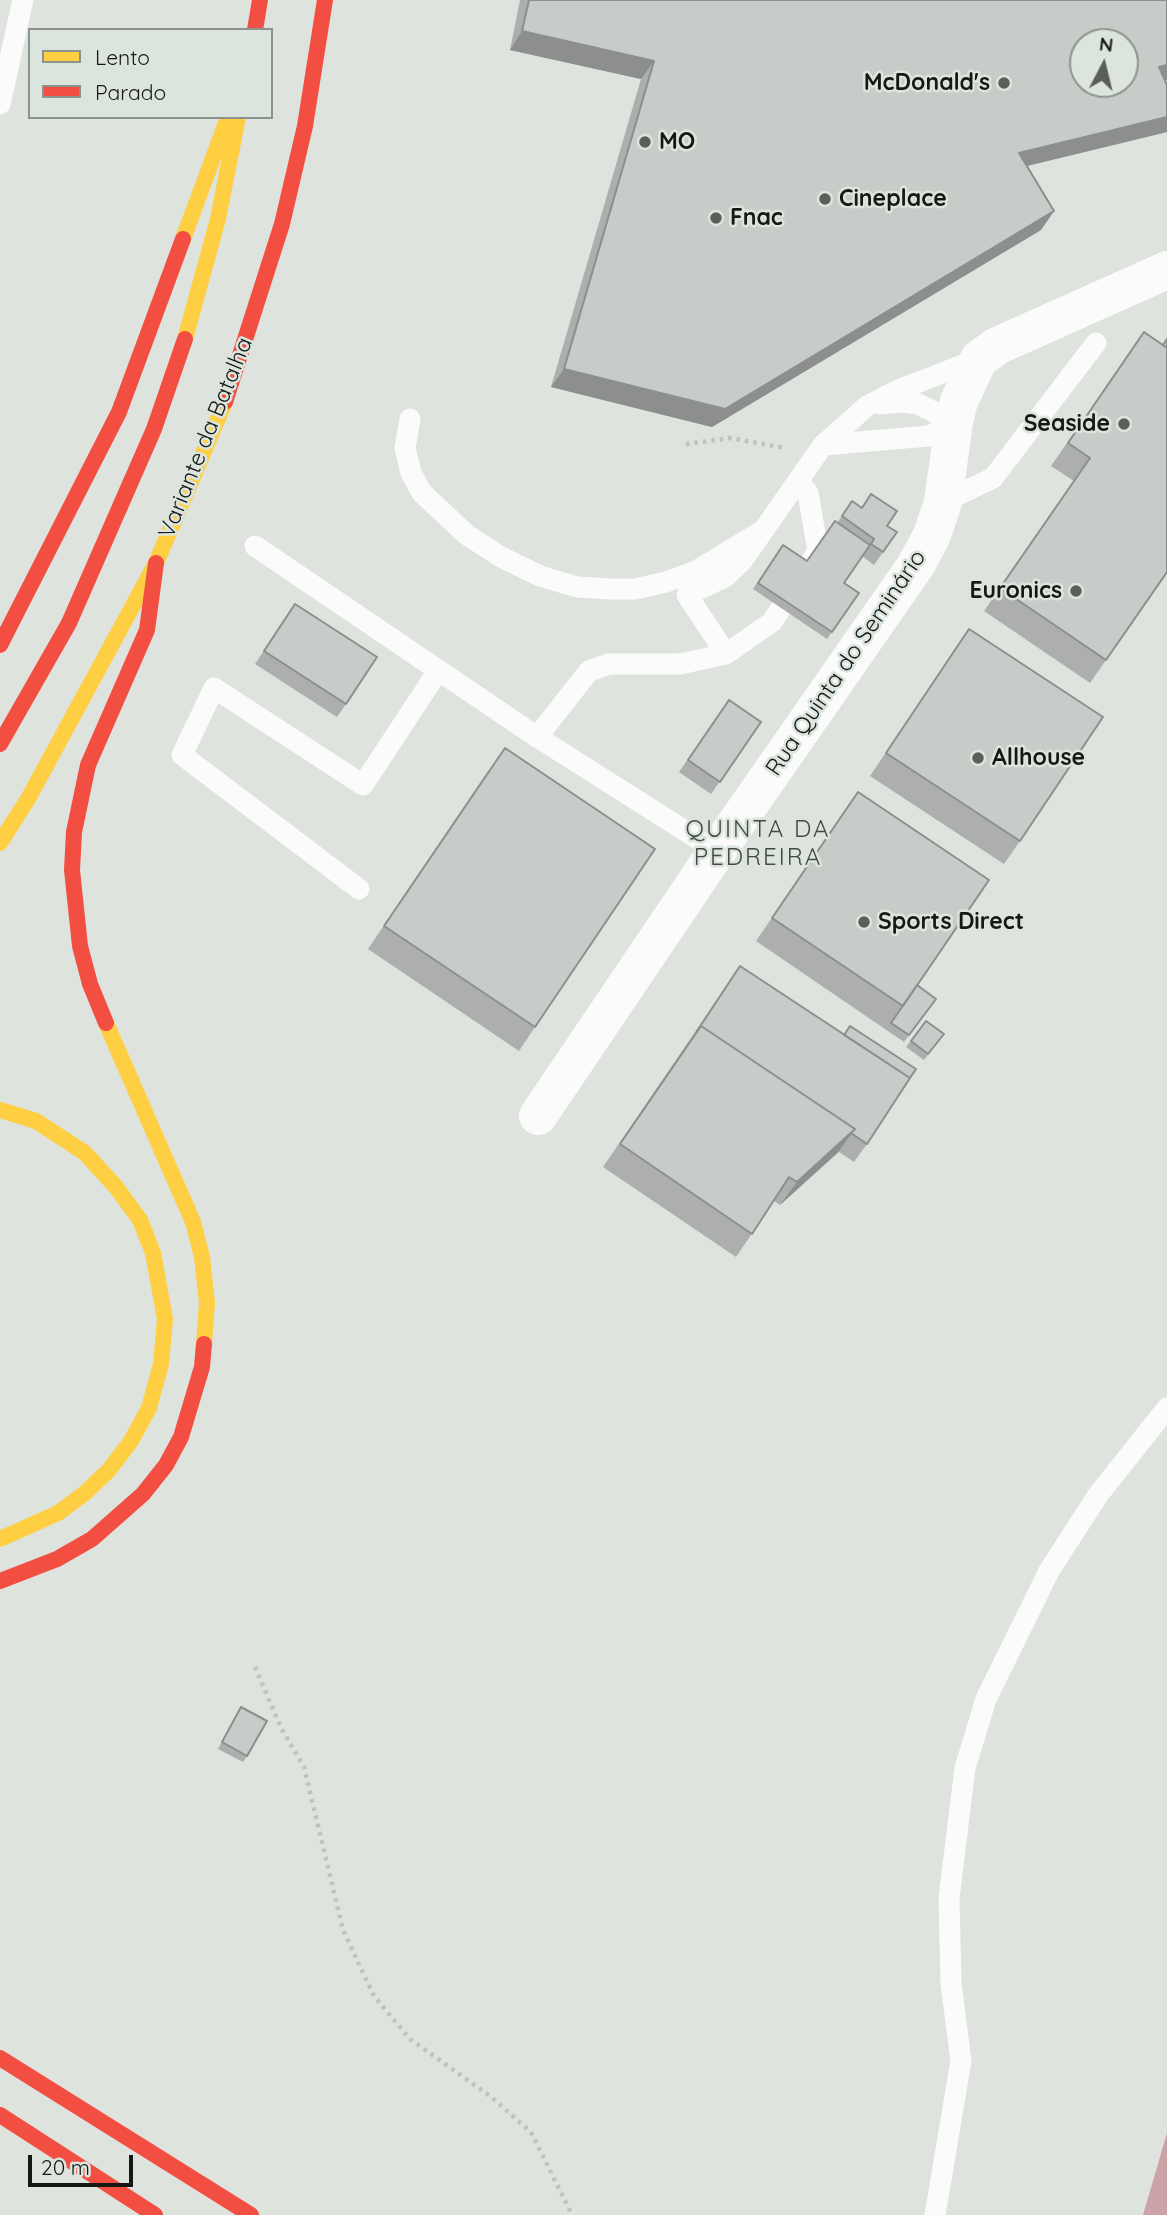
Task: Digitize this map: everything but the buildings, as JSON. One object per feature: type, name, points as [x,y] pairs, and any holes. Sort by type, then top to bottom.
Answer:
[{"type":"main road","points":[[255,28],[260,0]]},
{"type":"main road","name":"Variante da Batalha","points":[[0,843],[28,800],[156,564],[231,387],[261,299],[304,126],[325,0]]},
{"type":"main road","points":[[0,645],[119,412],[227,119]]},
{"type":"main road","points":[[0,744],[69,622],[154,429],[179,361],[218,219],[238,119]]},
{"type":"main road","points":[[0,1581],[57,1559],[92,1539],[144,1494],[166,1465],[181,1437],[202,1367],[207,1303],[202,1258],[193,1222],[159,1140],[129,1080],[90,984],[80,946],[72,870],[74,832],[88,765],[147,630],[156,564]]},
{"type":"main road","points":[[0,1110],[36,1121],[85,1153],[116,1187],[140,1220],[153,1253],[164,1318],[158,1375],[149,1408],[131,1441],[109,1470],[76,1500],[58,1513],[0,1539]]},
{"type":"main road","points":[[0,2058],[251,2215]]},
{"type":"main road","points":[[0,2115],[155,2215]]},
{"type":"street","points":[[979,359],[997,346],[1167,270]]},
{"type":"street","name":"Rua Quinta do Seminário","points":[[538,1116],[717,851],[916,565],[932,535],[943,502],[959,401],[979,359]]},
{"type":"lane","points":[[0,104],[23,0]]},
{"type":"lane","points":[[943,502],[993,478],[1096,343]]},
{"type":"lane","points":[[726,653],[687,595],[725,577],[742,561],[823,445],[867,406],[896,391],[979,359]]},
{"type":"lane","points":[[867,406],[903,402],[918,404],[954,422]]},
{"type":"lane","points":[[410,419],[405,447],[411,473],[422,493],[467,535],[501,557],[540,576],[576,587],[635,589],[696,571],[762,531]]},
{"type":"lane","points":[[823,445],[929,436],[954,422]]},
{"type":"lane","points":[[537,737],[589,671],[609,664],[680,664],[726,653],[772,622],[818,551],[808,493],[797,481]]},
{"type":"lane","points":[[255,545],[537,737],[717,851]]},
{"type":"lane","points":[[359,889],[182,755],[214,688],[363,785],[438,671]]},
{"type":"lane","points":[[935,2215],[961,2061],[951,1983],[949,1898],[965,1768],[986,1699],[1049,1571],[1098,1495],[1167,1408]]},
{"type":"path","points":[[686,444],[730,438],[785,447]]},
{"type":"path","points":[[256,1667],[281,1728],[304,1767],[343,1930],[374,1996],[411,2039],[490,2096],[531,2132],[572,2215]]},
{"type":"shaded area","points":[[1167,2133],[1167,2215],[1143,2215]]},
{"type":"traffic: slow","points":[[185,339],[218,219],[238,119]]},
{"type":"traffic: slow","points":[[183,239],[226,123]]},
{"type":"traffic: slow","points":[[0,843],[28,799],[156,563],[225,402]]},
{"type":"traffic: slow","points":[[106,1023],[193,1222],[202,1257],[207,1303],[204,1344]]},
{"type":"traffic: slow","points":[[0,1110],[36,1121],[85,1153],[116,1187],[140,1220],[153,1253],[165,1319],[161,1364],[149,1408],[131,1441],[109,1470],[85,1493],[58,1513],[0,1539]]},
{"type":"traffic: jam","points":[[255,28],[260,0]]},
{"type":"traffic: jam","points":[[225,402],[282,224],[305,126],[325,0]]},
{"type":"traffic: jam","points":[[0,645],[119,412],[183,239]]},
{"type":"traffic: jam","points":[[0,744],[69,623],[154,429],[185,339]]},
{"type":"traffic: jam","points":[[106,1023],[90,984],[80,946],[72,870],[74,832],[88,765],[147,630],[156,563]]},
{"type":"traffic: jam","points":[[0,1581],[57,1559],[92,1539],[143,1494],[166,1465],[181,1437],[202,1367],[204,1344]]},
{"type":"traffic: jam","points":[[0,2058],[251,2215]]},
{"type":"traffic: jam","points":[[0,2115],[155,2215]]},
{"type":"place","name":"McDonald's","points":[[1004,83]]},
{"type":"place","name":"MO","points":[[645,142]]},
{"type":"place","name":"Cineplace","points":[[825,199]]},
{"type":"place","name":"Fnac","points":[[716,218]]},
{"type":"place","name":"Seaside","points":[[1124,424]]},
{"type":"place","name":"Euronics","points":[[1076,591]]},
{"type":"place","name":"Allhouse","points":[[978,758]]},
{"type":"place","name":"Sports Direct","points":[[864,922]]},
{"type":"district","name":"QUINTA DA PEDREIRA","points":[[758,844]]}]
